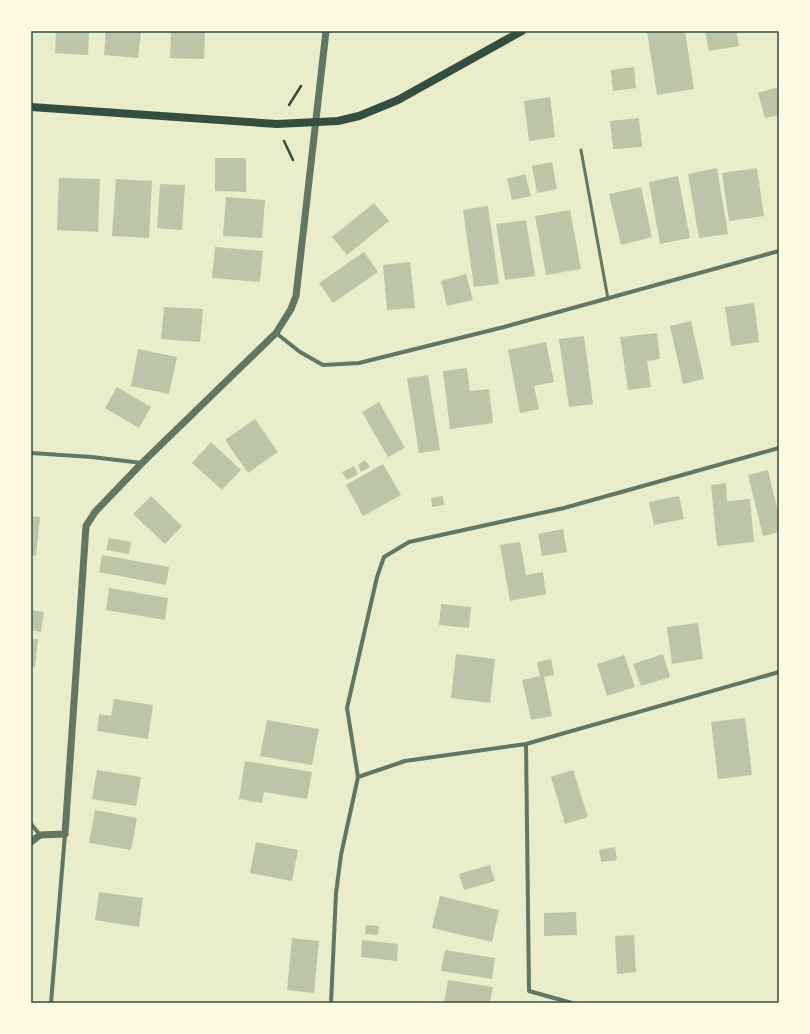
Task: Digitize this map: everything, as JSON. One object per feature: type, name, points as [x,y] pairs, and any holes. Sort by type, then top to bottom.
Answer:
[{"type":"main road","points":[[31,108],[276,124],[338,121],[359,116],[398,100],[522,31]]},
{"type":"street","points":[[51,1003],[65,834],[86,526],[94,512],[142,463],[276,333],[291,309],[296,296],[322,52],[326,31]]},
{"type":"street","points":[[276,333],[300,352],[323,365],[359,364],[504,327],[779,251]]},
{"type":"street","points":[[331,1003],[336,893],[341,855],[358,777],[347,708],[377,577],[384,557],[409,542],[564,508],[779,448]]},
{"type":"street","points":[[31,453],[92,457],[142,463]]},
{"type":"street","points":[[358,777],[405,761],[526,744],[779,672]]},
{"type":"street","points":[[526,744],[529,991],[572,1003]]},
{"type":"street","points":[[31,824],[40,835]]},
{"type":"street","points":[[31,842],[40,835],[65,834]]},
{"type":"lane","points":[[581,150],[608,299]]},
{"type":"building","points":[[56,31],[89,31],[88,55],[55,53]]},
{"type":"building","points":[[106,31],[141,31],[138,58],[104,55]]},
{"type":"building","points":[[171,31],[205,31],[204,59],[170,58]]},
{"type":"building","points":[[647,31],[685,31],[694,89],[657,95]]},
{"type":"building","points":[[705,31],[736,31],[739,46],[709,51]]},
{"type":"building","points":[[634,67],[636,88],[613,91],[611,70]]},
{"type":"building","points":[[779,87],[779,115],[765,118],[758,93]]},
{"type":"building","points":[[550,97],[555,137],[529,141],[524,101]]},
{"type":"building","points":[[639,118],[642,147],[613,149],[610,121]]},
{"type":"building","points":[[215,158],[246,158],[246,192],[215,191]]},
{"type":"building","points":[[552,162],[557,189],[537,193],[532,166]]},
{"type":"building","points":[[717,168],[728,234],[699,238],[688,174]]},
{"type":"building","points":[[757,168],[764,216],[729,221],[722,173]]},
{"type":"building","points":[[525,174],[531,196],[512,200],[507,179]]},
{"type":"building","points":[[678,176],[690,238],[660,244],[649,182]]},
{"type":"building","points":[[59,178],[100,179],[98,232],[57,230]]},
{"type":"building","points":[[116,179],[152,181],[149,238],[112,236]]},
{"type":"building","points":[[160,184],[185,185],[182,230],[157,228]]},
{"type":"building","points":[[641,187],[652,237],[621,245],[609,194]]},
{"type":"building","points":[[226,197],[265,200],[262,238],[223,236]]},
{"type":"building","points":[[374,203],[389,221],[347,255],[332,237]]},
{"type":"building","points":[[488,206],[499,284],[474,287],[463,210]]},
{"type":"building","points":[[570,210],[581,269],[546,275],[535,216]]},
{"type":"building","points":[[526,220],[535,276],[505,280],[496,224]]},
{"type":"building","points":[[215,247],[263,251],[260,282],[212,278]]},
{"type":"building","points":[[364,252],[378,272],[333,303],[319,283]]},
{"type":"building","points":[[410,262],[415,308],[387,310],[383,265]]},
{"type":"building","points":[[466,274],[473,300],[447,306],[441,281]]},
{"type":"building","points":[[754,303],[759,342],[731,346],[725,307]]},
{"type":"building","points":[[164,307],[203,309],[200,342],[161,339]]},
{"type":"building","points":[[691,321],[704,379],[683,384],[670,326]]},
{"type":"building","points":[[657,333],[660,359],[647,361],[651,387],[628,390],[620,337]]},
{"type":"building","points":[[584,336],[593,404],[569,407],[559,339]]},
{"type":"building","points":[[546,342],[554,382],[534,386],[539,409],[520,413],[508,350]]},
{"type":"building","points":[[138,349],[177,357],[169,394],[131,386]]},
{"type":"building","points":[[467,368],[470,391],[489,389],[493,423],[450,429],[443,371]]},
{"type":"building","points":[[428,375],[440,450],[419,453],[407,378]]},
{"type":"building","points":[[117,387],[151,407],[139,428],[105,408]]},
{"type":"building","points":[[379,402],[405,448],[388,457],[362,412]]},
{"type":"building","points":[[255,419],[278,452],[248,473],[225,440]]},
{"type":"building","points":[[211,442],[241,470],[222,490],[192,463]]},
{"type":"building","points":[[365,460],[370,467],[361,472],[358,465]]},
{"type":"building","points":[[383,464],[401,495],[363,516],[346,485]]},
{"type":"building","points":[[354,466],[358,474],[347,480],[342,472]]},
{"type":"building","points":[[768,470],[779,516],[779,532],[763,536],[748,475]]},
{"type":"building","points":[[726,483],[727,501],[750,499],[754,542],[717,546],[711,485]]},
{"type":"building","points":[[151,496],[182,526],[165,544],[133,514]]},
{"type":"building","points":[[443,496],[444,505],[432,507],[431,498]]},
{"type":"building","points":[[679,496],[684,519],[654,525],[649,502]]},
{"type":"building","points":[[31,516],[40,517],[36,556],[31,555]]},
{"type":"building","points":[[563,529],[567,552],[542,556],[538,534]]},
{"type":"building","points":[[109,538],[131,542],[129,554],[106,550]]},
{"type":"building","points":[[520,542],[526,575],[543,572],[546,594],[510,601],[500,545]]},
{"type":"building","points":[[102,555],[169,567],[166,585],[99,572]]},
{"type":"building","points":[[109,588],[168,598],[165,620],[106,610]]},
{"type":"building","points":[[441,604],[471,607],[469,628],[439,625]]},
{"type":"building","points":[[31,610],[44,612],[41,632],[31,630]]},
{"type":"building","points":[[698,623],[703,659],[672,664],[667,627]]},
{"type":"building","points":[[31,639],[38,639],[35,667],[31,666]]},
{"type":"building","points":[[456,654],[495,659],[490,703],[451,698]]},
{"type":"building","points":[[663,654],[670,677],[641,686],[633,664]]},
{"type":"building","points":[[624,655],[635,687],[607,696],[597,664]]},
{"type":"building","points":[[551,659],[554,675],[544,677],[552,716],[531,720],[522,680],[540,676],[537,662]]},
{"type":"building","points":[[114,699],[153,705],[148,739],[97,731],[99,714],[111,716]]},
{"type":"building","points":[[745,718],[752,775],[718,779],[711,722]]},
{"type":"building","points":[[267,720],[319,729],[312,765],[260,756]]},
{"type":"building","points":[[245,761],[312,772],[307,799],[264,792],[262,803],[239,799]]},
{"type":"building","points":[[97,770],[141,777],[136,806],[92,799]]},
{"type":"building","points":[[573,770],[588,817],[565,824],[551,777]]},
{"type":"building","points":[[95,810],[137,818],[131,850],[89,843]]},
{"type":"building","points":[[256,842],[298,850],[292,881],[250,873]]},
{"type":"building","points":[[615,847],[617,860],[601,862],[599,850]]},
{"type":"building","points":[[490,865],[495,881],[464,890],[459,874]]},
{"type":"building","points":[[99,892],[143,898],[139,927],[95,920]]},
{"type":"building","points":[[440,896],[499,910],[492,942],[432,928]]},
{"type":"building","points":[[576,912],[577,935],[544,936],[544,913]]},
{"type":"building","points":[[366,925],[379,926],[378,935],[365,934]]},
{"type":"building","points":[[634,935],[636,972],[617,974],[615,936]]},
{"type":"building","points":[[292,938],[319,941],[314,993],[287,990]]},
{"type":"building","points":[[362,940],[398,944],[397,961],[361,957]]},
{"type":"building","points":[[445,950],[495,958],[492,979],[441,971]]},
{"type":"building","points":[[448,980],[493,987],[490,1003],[444,1003]]}]
